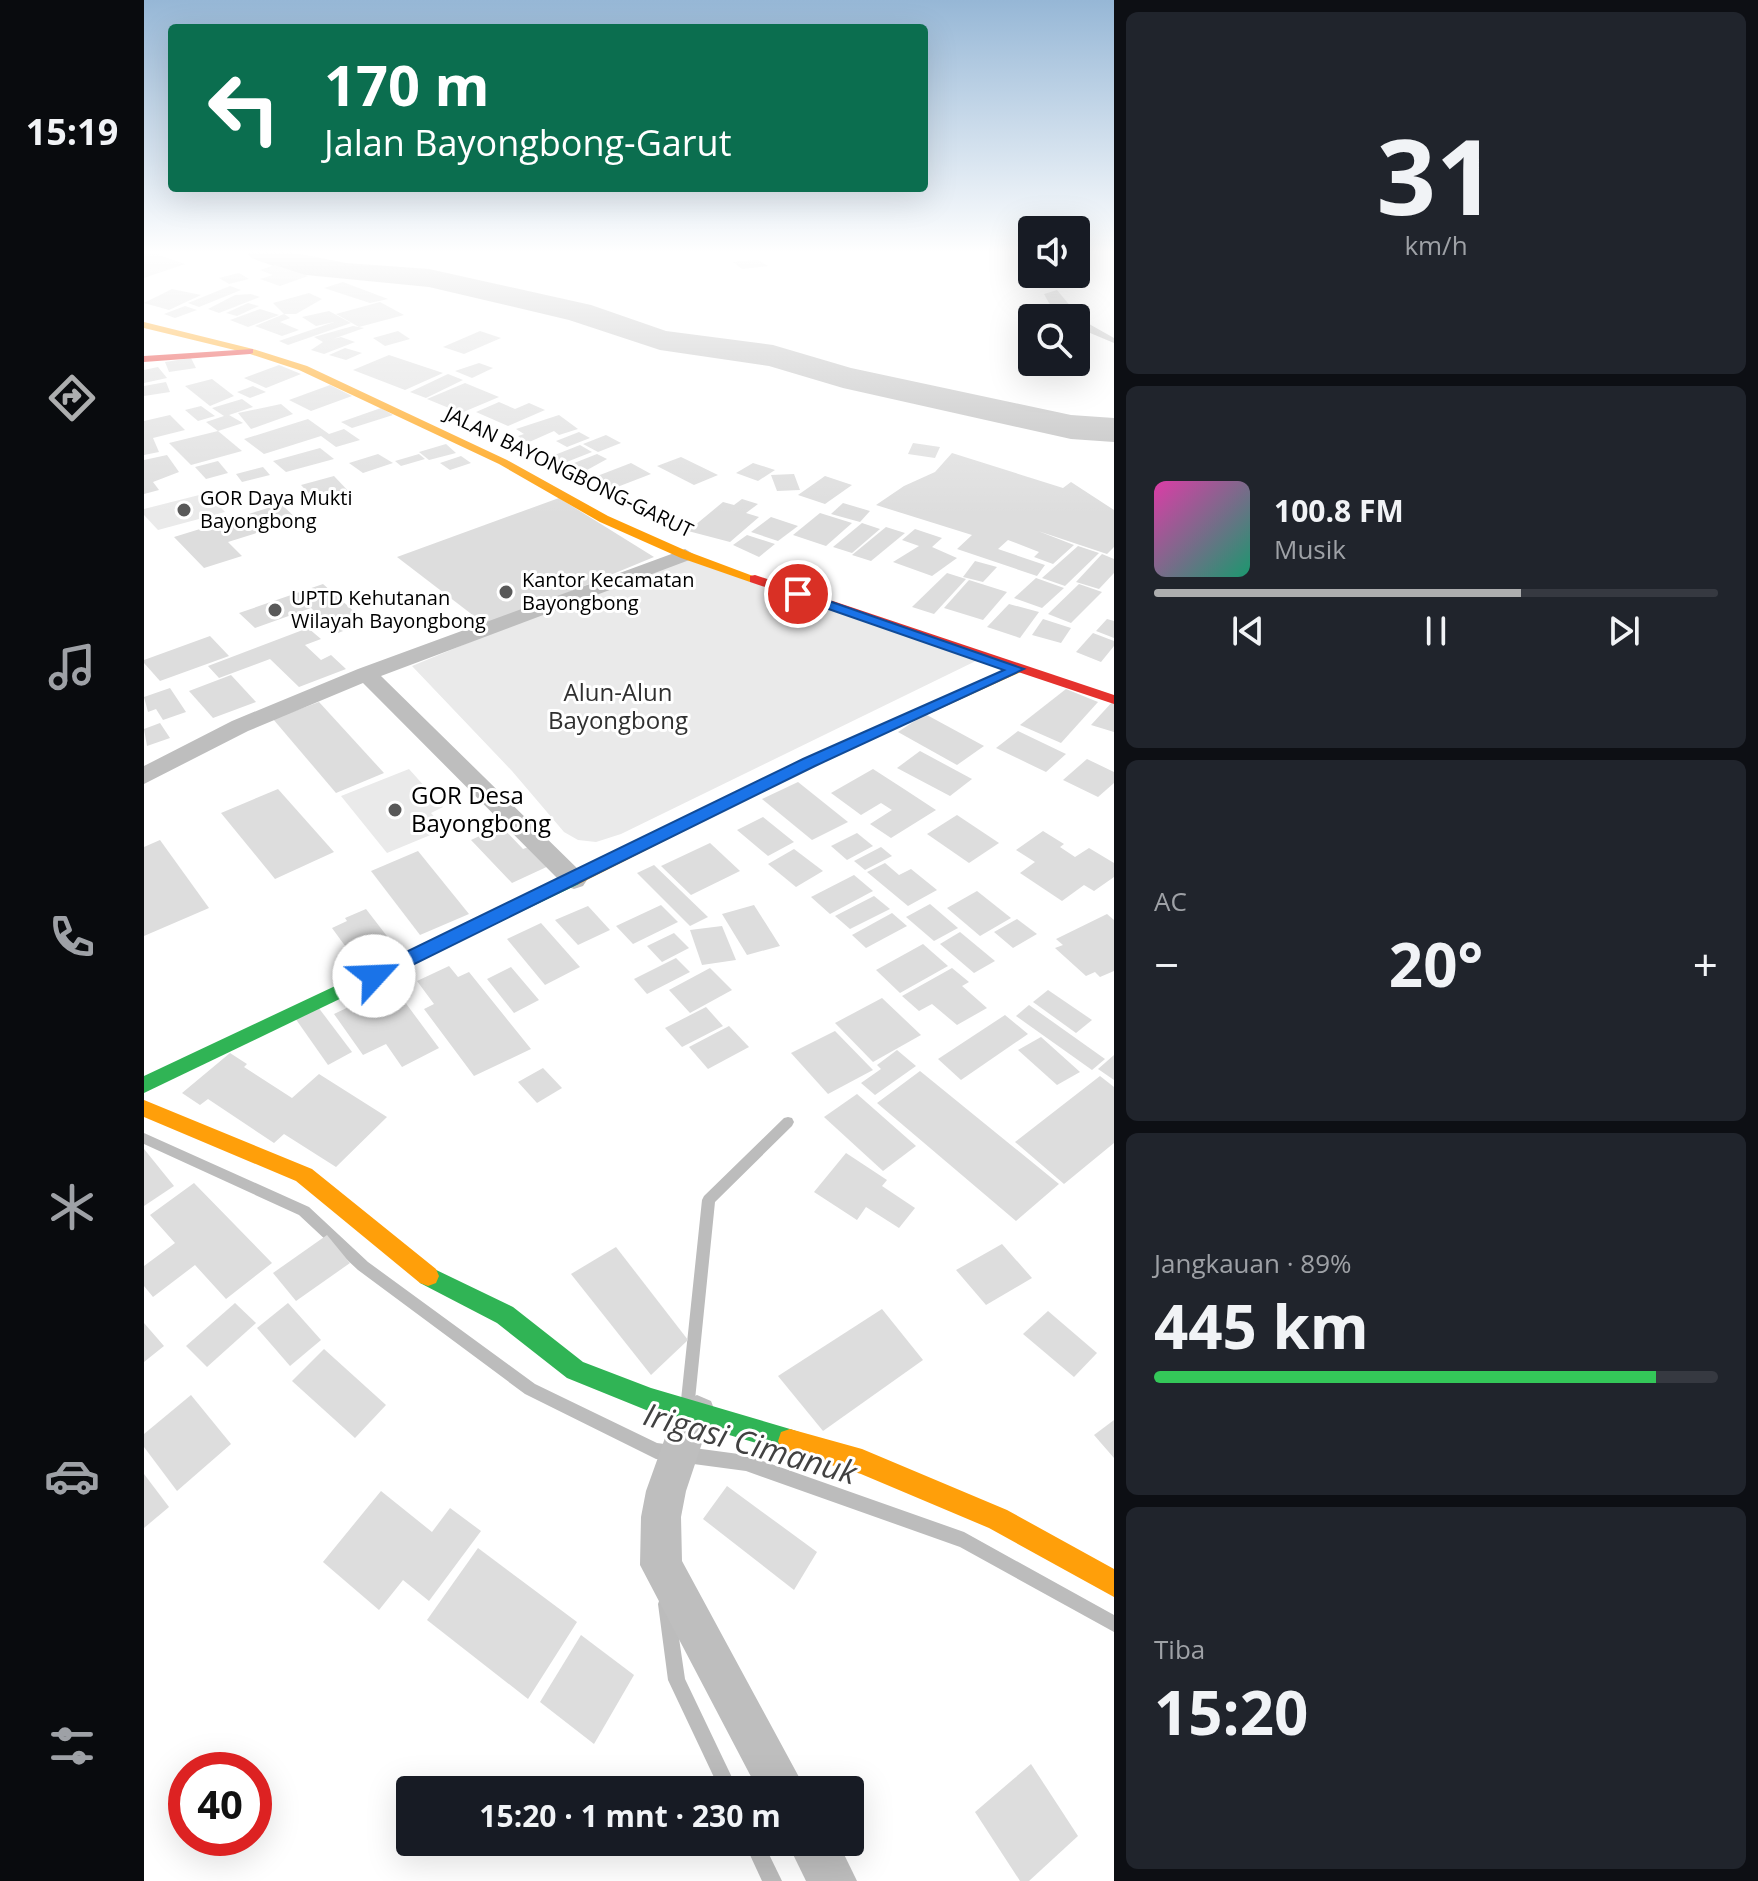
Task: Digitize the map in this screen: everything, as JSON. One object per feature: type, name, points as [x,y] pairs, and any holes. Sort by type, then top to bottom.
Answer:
[{"type":"street","name":"JALAN BAYONGBONG-GARUT","points":[[204,340],[303,368],[503,462],[604,519],[685,555],[1114,700]]},
{"type":"street","points":[[144,359],[250,351]]},
{"type":"street","points":[[144,776],[240,726],[366,674],[685,555]]},
{"type":"street","points":[[144,1085],[574,880],[809,763],[1016,669]]},
{"type":"street","points":[[366,674],[574,880]]},
{"type":"street","points":[[144,1108],[304,1175],[431,1278],[505,1315],[575,1370],[692,1416],[862,1462],[998,1519],[1114,1584]]},
{"type":"street","points":[[692,1416],[672,1467],[661,1517],[661,1565],[775,1776]]},
{"type":"street","points":[[819,1856],[833,1881]]},
{"type":"green space","name":"GOR Daya Mukti Bayongbong","points":[[207,493],[225,512],[158,530],[144,515],[144,509]]},
{"type":"green space","name":"Alun-Alun Bayongbong","points":[[685,553],[984,657],[621,834],[596,842],[578,840],[564,832],[512,771],[412,666]]},
{"type":"green space","name":"GOR Desa Bayongbong","points":[[409,769],[443,807],[431,813],[445,829],[387,853],[341,796]]},
{"type":"building","points":[[283,340],[303,340],[288,345],[279,341]]},
{"type":"building","points":[[319,340],[355,342],[324,354],[311,350],[323,342]]},
{"type":"building","points":[[376,340],[407,340],[385,346]]},
{"type":"building","points":[[460,340],[497,340],[464,354],[443,347]]},
{"type":"building","points":[[345,348],[362,353],[346,360],[329,355]]},
{"type":"building","points":[[389,355],[443,373],[405,390],[353,370]]},
{"type":"building","points":[[191,358],[196,368],[169,372],[165,362]]},
{"type":"building","points":[[479,363],[493,368],[472,378],[455,371]]},
{"type":"building","points":[[279,365],[301,374],[266,388],[244,378]]},
{"type":"building","points":[[158,367],[167,378],[144,383],[144,370]]},
{"type":"building","points":[[448,374],[463,380],[426,398],[410,392]]},
{"type":"building","points":[[212,379],[234,396],[210,406],[185,386]]},
{"type":"building","points":[[166,382],[170,392],[144,396],[144,386]]},
{"type":"building","points":[[465,383],[499,397],[461,413],[427,399]]},
{"type":"building","points":[[330,385],[352,396],[311,411],[289,400]]},
{"type":"building","points":[[253,386],[266,392],[250,398],[237,392]]},
{"type":"building","points":[[242,399],[253,407],[229,415],[243,423],[218,431],[206,422],[224,416],[212,408]]},
{"type":"building","points":[[499,402],[515,409],[529,403],[545,410],[508,426],[476,412]]},
{"type":"building","points":[[281,404],[293,414],[251,429],[238,413]]},
{"type":"building","points":[[201,406],[215,416],[198,421],[185,410]]},
{"type":"building","points":[[381,408],[393,415],[352,428],[341,422]]},
{"type":"building","points":[[170,415],[185,430],[153,438],[159,452],[144,455],[144,421]]},
{"type":"building","points":[[559,415],[578,429],[559,435],[554,431],[527,443],[518,436],[524,434],[516,429]]},
{"type":"building","points":[[308,419],[329,434],[344,429],[360,440],[336,447],[321,436],[264,454],[244,439]]},
{"type":"building","points":[[218,431],[242,451],[191,465],[169,443]]},
{"type":"building","points":[[579,432],[590,438],[567,447],[556,441]]},
{"type":"building","points":[[606,435],[621,443],[598,452],[583,444]]},
{"type":"building","points":[[913,443],[940,447],[935,458],[908,454]]},
{"type":"building","points":[[446,444],[456,453],[429,460],[419,452]]},
{"type":"building","points":[[580,445],[592,452],[559,465],[547,458]]},
{"type":"building","points":[[320,448],[334,459],[286,472],[273,461]]},
{"type":"building","points":[[952,453],[1063,488],[1071,482],[1114,510],[1114,547],[1107,554],[1038,531],[1074,545],[1053,564],[1034,557],[1039,552],[1008,540],[998,549],[1045,565],[1037,576],[957,549],[972,535],[876,505],[904,486],[935,472]]},
{"type":"building","points":[[378,454],[393,463],[363,473],[349,463]]},
{"type":"building","points":[[419,454],[425,459],[401,466],[395,461]]},
{"type":"building","points":[[597,454],[607,459],[578,475],[564,467]]},
{"type":"building","points":[[167,455],[179,472],[153,482],[159,490],[144,494],[144,460]]},
{"type":"building","points":[[461,456],[471,463],[450,470],[440,463]]},
{"type":"building","points":[[681,457],[718,475],[694,485],[657,466]]},
{"type":"building","points":[[218,461],[228,473],[206,479],[195,467]]},
{"type":"building","points":[[631,463],[651,474],[612,489],[592,478]]},
{"type":"building","points":[[753,463],[775,470],[758,481],[736,473]]},
{"type":"building","points":[[263,467],[270,475],[242,482],[236,474]]},
{"type":"building","points":[[794,474],[800,490],[777,491],[771,475]]},
{"type":"building","points":[[334,476],[351,494],[318,503],[301,485]]},
{"type":"building","points":[[825,476],[852,485],[825,504],[798,495]]},
{"type":"building","name":"Kantor Kecamatan Bayongbong","points":[[559,498],[654,557],[487,626],[397,557]]},
{"type":"building","points":[[742,499],[758,504],[746,513],[759,517],[730,542],[688,531],[723,502],[734,505]]},
{"type":"building","points":[[843,503],[870,511],[860,522],[831,514]]},
{"type":"building","points":[[281,504],[298,520],[228,542],[242,556],[204,568],[174,537]]},
{"type":"building","points":[[820,513],[852,523],[826,546],[793,535]]},
{"type":"building","points":[[771,517],[798,526],[778,541],[751,532]]},
{"type":"building","points":[[862,523],[880,529],[852,553],[833,547]]},
{"type":"building","points":[[886,527],[905,533],[871,561],[852,555]]},
{"type":"building","points":[[915,529],[942,538],[932,547],[957,558],[932,576],[893,562],[919,546],[902,540]]},
{"type":"building","points":[[747,535],[775,544],[759,557],[733,545]]},
{"type":"building","points":[[1078,546],[1099,553],[1065,586],[1042,578]]},
{"type":"building","points":[[1102,554],[1114,559],[1114,573],[1099,589],[1076,582]]},
{"type":"building","points":[[975,561],[997,567],[983,582],[963,577]]},
{"type":"building","points":[[947,573],[966,579],[934,614],[912,607]]},
{"type":"building","points":[[1036,578],[1064,588],[1042,608],[1014,598]]},
{"type":"building","points":[[969,580],[1007,592],[983,620],[944,608]]},
{"type":"building","name":"UPTD Kehutanan Wilayah Bayongbong","points":[[323,584],[366,622],[338,633],[311,608],[255,628],[239,613]]},
{"type":"building","points":[[1079,584],[1102,592],[1071,623],[1048,614]]},
{"type":"building","points":[[1009,604],[1039,612],[1020,638],[987,627]]},
{"type":"building","points":[[1043,619],[1071,628],[1061,643],[1032,635]]},
{"type":"building","points":[[1107,619],[1114,621],[1114,638],[1096,631]]},
{"type":"building","points":[[308,628],[321,639],[305,645],[321,660],[331,655],[346,669],[299,687],[270,659],[219,678],[208,666]]},
{"type":"building","points":[[1093,633],[1114,641],[1114,646],[1101,662],[1076,652]]},
{"type":"building","points":[[210,636],[229,656],[160,681],[144,663],[144,660]]},
{"type":"building","points":[[231,675],[256,702],[213,718],[189,691]]},
{"type":"building","points":[[170,688],[186,712],[163,720],[156,709],[148,712],[144,697]]},
{"type":"building","points":[[1066,689],[1098,702],[1061,743],[1020,725]]},
{"type":"building","points":[[1114,700],[1114,732],[1091,725]]},
{"type":"building","points":[[319,702],[384,773],[336,793],[273,719]]},
{"type":"building","points":[[925,714],[984,746],[957,765],[898,732]]},
{"type":"building","points":[[160,723],[170,738],[147,746],[144,729]]},
{"type":"building","points":[[1018,731],[1066,754],[1046,772],[996,748]]},
{"type":"building","points":[[920,751],[972,779],[950,796],[897,768]]},
{"type":"building","points":[[1087,759],[1114,772],[1114,783],[1098,797],[1063,780]]},
{"type":"building","points":[[873,769],[936,810],[891,838],[870,824],[892,810],[881,803],[861,815],[831,793]]},
{"type":"building","points":[[798,782],[848,822],[812,840],[762,799]]},
{"type":"building","points":[[278,789],[334,852],[275,879],[221,813]]},
{"type":"building","points":[[957,815],[999,843],[969,863],[927,834]]},
{"type":"building","points":[[763,817],[794,842],[768,856],[737,830]]},
{"type":"building","points":[[501,826],[523,849],[534,845],[553,864],[512,883],[471,840]]},
{"type":"building","points":[[1043,831],[1064,844],[1060,847],[1075,857],[1089,848],[1114,863],[1114,877],[1094,891],[1084,885],[1062,901],[1020,873],[1035,862],[1016,850]]},
{"type":"building","points":[[857,833],[873,846],[847,860],[831,846]]},
{"type":"building","points":[[160,840],[209,908],[144,936],[144,847]]},
{"type":"building","points":[[710,843],[740,871],[691,895],[661,866]]},
{"type":"building","points":[[881,847],[892,856],[865,870],[854,861]]},
{"type":"building","points":[[794,849],[823,871],[796,887],[768,864]]},
{"type":"building","points":[[418,851],[469,914],[420,935],[371,871]]},
{"type":"building","points":[[885,863],[899,875],[911,869],[937,890],[908,906],[867,872]]},
{"type":"building","points":[[654,865],[708,917],[690,926],[637,873]]},
{"type":"building","points":[[854,875],[873,891],[830,914],[811,897]]},
{"type":"building","points":[[977,891],[1011,918],[980,936],[947,908]]},
{"type":"building","points":[[874,896],[890,909],[850,929],[835,916]]},
{"type":"building","points":[[930,904],[958,928],[934,941],[906,917]]},
{"type":"building","points":[[661,905],[678,922],[633,944],[616,926]]},
{"type":"building","points":[[754,905],[780,946],[747,955],[722,914]]},
{"type":"building","points":[[588,906],[610,930],[578,945],[555,920]]},
{"type":"building","points":[[366,909],[393,944],[356,961],[332,928]]},
{"type":"building","points":[[892,913],[907,926],[866,948],[852,935]]},
{"type":"building","points":[[1107,914],[1114,920],[1114,971],[1100,977],[1095,972],[1086,976],[1055,948],[1063,945],[1056,939]]},
{"type":"building","points":[[1017,919],[1037,934],[1013,948],[994,932]]},
{"type":"building","points":[[541,923],[580,967],[545,985],[507,939]]},
{"type":"building","points":[[722,926],[736,960],[702,965],[690,930]]},
{"type":"building","points":[[960,932],[995,961],[974,973],[940,944]]},
{"type":"building","points":[[674,933],[689,948],[662,962],[647,946]]},
{"type":"building","points":[[923,944],[948,966],[900,993],[876,970]]},
{"type":"building","points":[[676,958],[690,972],[647,994],[634,979]]},
{"type":"building","points":[[449,966],[458,977],[469,972],[531,1049],[474,1076],[424,1009],[434,1004],[417,981]]},
{"type":"building","points":[[511,967],[539,1000],[514,1013],[487,979]]},
{"type":"building","points":[[710,968],[732,990],[690,1013],[669,990]]},
{"type":"building","points":[[952,968],[969,982],[962,986],[987,1008],[957,1025],[932,1004],[919,1011],[902,996]]},
{"type":"building","points":[[393,986],[439,1048],[402,1067],[386,1044],[363,1055],[334,1014]]},
{"type":"building","points":[[1048,990],[1092,1020],[1076,1033],[1033,1002]]},
{"type":"building","points":[[882,998],[921,1035],[873,1062],[835,1023]]},
{"type":"building","points":[[1029,1005],[1105,1059],[1092,1070],[1016,1016]]},
{"type":"building","points":[[318,1007],[352,1052],[328,1065],[295,1018]]},
{"type":"building","points":[[706,1007],[723,1026],[682,1047],[665,1028]]},
{"type":"building","points":[[1005,1015],[1028,1034],[961,1080],[938,1059]]},
{"type":"building","points":[[729,1026],[749,1047],[708,1069],[689,1047]]},
{"type":"building","points":[[835,1031],[873,1070],[828,1094],[791,1053]]},
{"type":"building","points":[[1041,1037],[1080,1072],[1057,1085],[1018,1050]]},
{"type":"building","points":[[897,1050],[916,1066],[875,1095],[861,1083],[881,1069],[877,1065]]},
{"type":"building","points":[[230,1053],[247,1064],[244,1067],[292,1098],[319,1074],[387,1117],[336,1167],[284,1134],[274,1143],[208,1099],[200,1105],[182,1093]]},
{"type":"building","points":[[1114,1055],[1114,1080],[1098,1069]]},
{"type":"building","points":[[543,1068],[562,1088],[537,1103],[518,1082]]},
{"type":"building","points":[[920,1071],[1059,1184],[1016,1221],[877,1103]]},
{"type":"building","points":[[1100,1076],[1114,1087],[1114,1143],[1064,1184],[1015,1142]]},
{"type":"building","points":[[857,1094],[916,1146],[883,1171],[824,1117]]},
{"type":"building","points":[[144,1149],[174,1186],[144,1206]]},
{"type":"building","points":[[846,1153],[887,1180],[882,1186],[915,1208],[899,1228],[866,1207],[857,1220],[814,1192]]},
{"type":"building","points":[[194,1183],[272,1263],[226,1299],[195,1265],[153,1297],[144,1286],[144,1266],[175,1243],[150,1215]]},
{"type":"building","points":[[327,1235],[350,1263],[296,1301],[273,1273]]},
{"type":"building","points":[[1002,1244],[1032,1278],[986,1305],[956,1270]]},
{"type":"building","points":[[616,1247],[688,1340],[651,1375],[571,1274]]},
{"type":"building","points":[[235,1303],[256,1323],[207,1367],[186,1346]]},
{"type":"building","points":[[288,1303],[321,1340],[290,1366],[257,1328]]},
{"type":"building","points":[[882,1309],[923,1360],[823,1431],[778,1376]]},
{"type":"building","points":[[1048,1311],[1097,1353],[1074,1377],[1023,1334]]},
{"type":"building","points":[[144,1323],[164,1346],[144,1362]]},
{"type":"building","points":[[324,1349],[386,1405],[355,1438],[292,1381]]},
{"type":"building","points":[[191,1395],[231,1444],[177,1491],[144,1447],[144,1434]]},
{"type":"building","points":[[1114,1420],[1114,1458],[1094,1435]]},
{"type":"building","points":[[144,1474],[169,1507],[144,1528]]},
{"type":"building","points":[[727,1486],[817,1552],[794,1590],[703,1519]]},
{"type":"building","points":[[381,1491],[432,1532],[450,1508],[481,1531],[429,1601],[403,1580],[379,1610],[323,1562]]},
{"type":"building","points":[[478,1548],[577,1622],[528,1699],[427,1620]]},
{"type":"building","points":[[581,1635],[634,1675],[594,1744],[540,1702]]},
{"type":"building","points":[[1031,1764],[1078,1836],[1029,1881],[1020,1881],[975,1812]]},
{"type":"waterway","points":[[659,340],[773,356],[843,377],[1071,427],[1114,430]]},
{"type":"waterway","points":[[688,1400],[709,1200],[788,1122]]},
{"type":"waterway","name":"Irigasi Cimanuk","points":[[144,1138],[304,1211],[363,1266],[530,1389],[656,1451],[746,1463],[964,1540],[1114,1624]]},
{"type":"waterway","points":[[666,1604],[677,1680],[722,1776]]},
{"type":"waterway","points":[[760,1856],[772,1881]]},
{"type":"traffic: fast","points":[[144,1085],[573,880]]},
{"type":"traffic: fast","points":[[428,1276],[505,1315],[575,1370],[651,1400],[790,1441]]},
{"type":"traffic: slow","points":[[204,340],[303,368],[503,462],[604,519],[685,555],[755,579]]},
{"type":"traffic: slow","points":[[573,880],[809,763],[1016,669]]},
{"type":"traffic: slow","points":[[144,1108],[304,1175],[428,1276]]},
{"type":"traffic: slow","points":[[790,1441],[862,1462],[998,1519],[1114,1584]]},
{"type":"traffic: jam","points":[[144,359],[250,351]]},
{"type":"traffic: jam","points":[[755,579],[1114,700]]},
{"type":"place","name":"GOR Daya Mukti Bayongbong","points":[[184,510]]},
{"type":"place","name":"Kantor Kecamatan Bayongbong","points":[[506,592]]},
{"type":"place","name":"UPTD Kehutanan Wilayah Bayongbong","points":[[275,610]]},
{"type":"place","name":"GOR Desa Bayongbong","points":[[395,810]]},
{"type":"route","points":[[374,976],[809,763],[1016,669],[798,594]]}]
